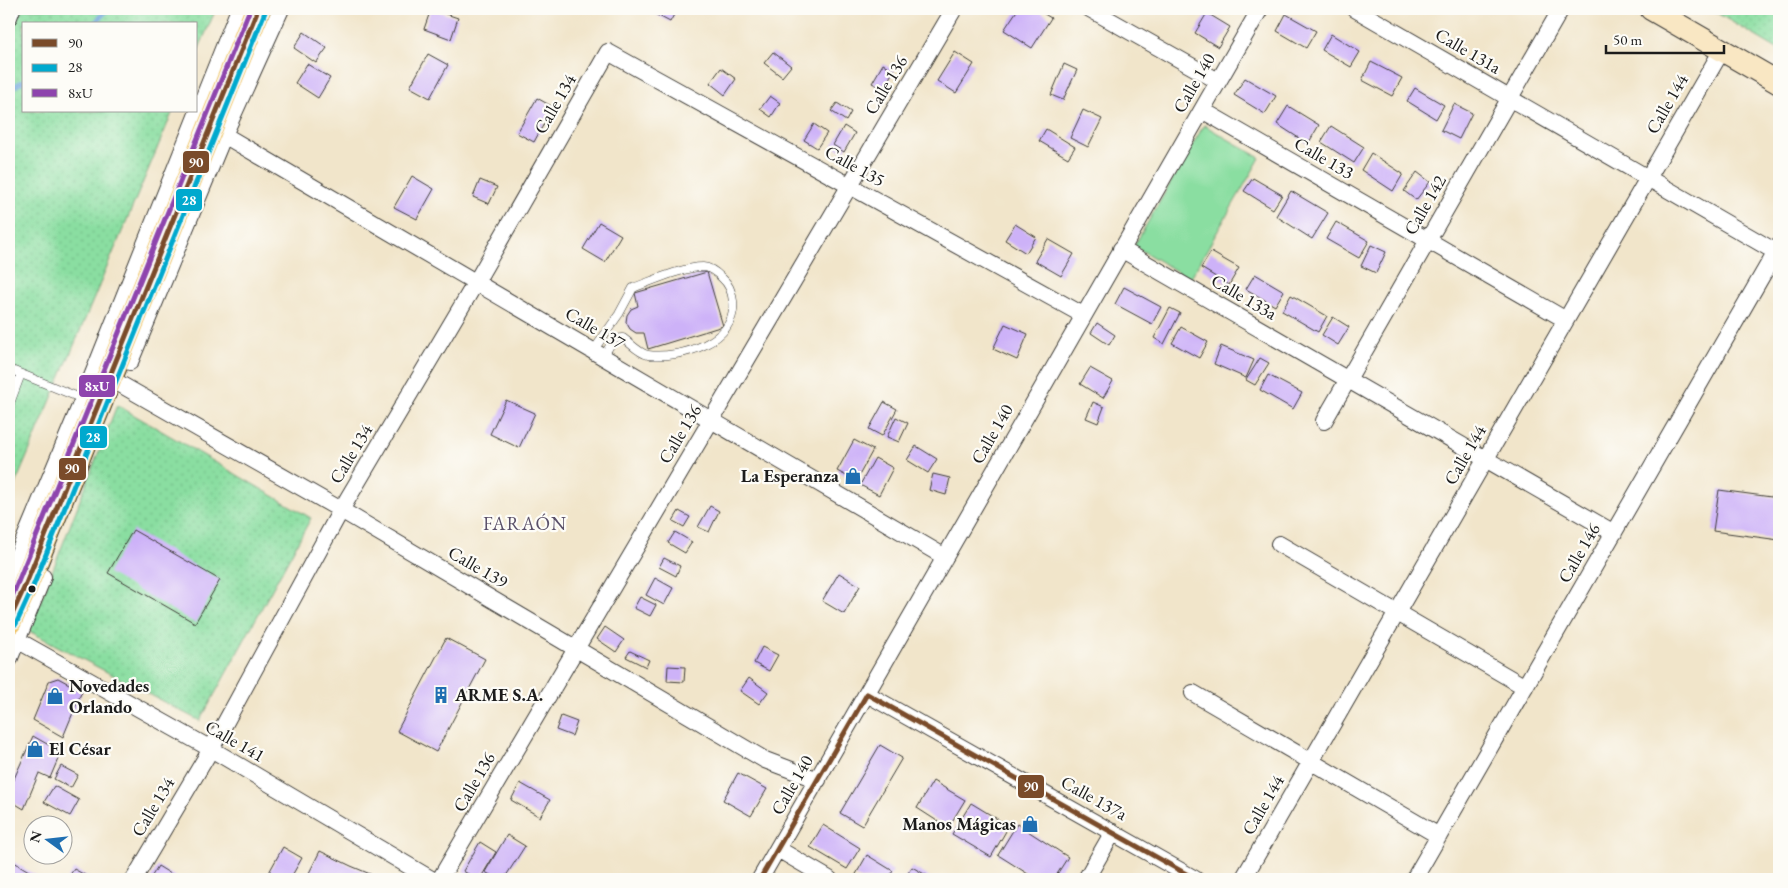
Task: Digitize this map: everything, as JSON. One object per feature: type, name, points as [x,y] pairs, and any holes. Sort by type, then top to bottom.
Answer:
[{"type":"highway","points":[[13,631],[25,586],[258,9]]},
{"type":"main road","points":[[1651,9],[1779,83]]},
{"type":"street","points":[[9,17],[12,9]]},
{"type":"street","points":[[9,660],[13,631],[120,384],[239,9]]},
{"type":"street","points":[[9,576],[83,399],[178,205],[224,134],[281,9]]},
{"type":"street","name":"Calle 136","points":[[440,879],[954,9]]},
{"type":"street","points":[[1090,9],[1218,80]]},
{"type":"street","name":"Calle 140","points":[[760,879],[1260,9]]},
{"type":"street","name":"Calle 131a","points":[[1355,9],[1648,178],[1778,249]]},
{"type":"street","name":"Calle 142","points":[[1324,421],[1561,9]]},
{"type":"street","name":"Calle 144","points":[[1243,879],[1722,50]]},
{"type":"street","name":"Calle 135","points":[[608,52],[1083,316]]},
{"type":"street","name":"Calle 134","points":[[134,879],[211,749],[341,510],[476,282],[608,52]]},
{"type":"street","name":"Calle 133","points":[[1202,110],[1566,320]]},
{"type":"street","name":"Calle 137","points":[[224,134],[945,557]]},
{"type":"street","name":"Calle 133a","points":[[1122,249],[1614,533]]},
{"type":"street","name":"Calle 146","points":[[1414,879],[1778,249]]},
{"type":"street","name":"Calle 139","points":[[120,384],[341,510],[765,760],[818,780]]},
{"type":"street","points":[[1279,544],[1525,687]]},
{"type":"street","name":"Calle 141","points":[[13,631],[431,879]]},
{"type":"street","points":[[1193,693],[1439,836]]},
{"type":"street","name":"Calle 137a","points":[[867,694],[1195,879]]},
{"type":"street","points":[[1086,879],[1113,832]]},
{"type":"street","points":[[778,849],[830,879]]},
{"type":"lane","points":[[703,267],[716,272],[726,282],[733,294],[734,308],[731,322],[723,334],[700,347],[672,354],[646,356],[623,338],[614,339],[598,354],[633,288],[682,271],[703,267]]},
{"type":"lane","points":[[9,369],[83,399]]},
{"type":"lane","points":[[9,406],[22,374]]},
{"type":"green space","points":[[21,9],[216,9],[198,50],[198,22],[22,22],[22,112],[173,112],[9,499],[9,30],[11,31]]},
{"type":"green space","points":[[1710,9],[1779,9],[1779,50]]},
{"type":"green space","points":[[1204,125],[1260,158],[1190,279],[1134,246]]},
{"type":"green space","points":[[117,405],[311,518],[200,721],[29,631]]},
{"type":"building","points":[[431,9],[458,18],[451,39],[424,29]]},
{"type":"building","points":[[655,9],[677,9],[670,22],[653,13]]},
{"type":"building","points":[[1018,9],[1036,9],[1051,18],[1032,48],[1004,30]]},
{"type":"building","points":[[1207,13],[1230,27],[1218,47],[1195,33]]},
{"type":"building","points":[[1286,14],[1316,31],[1306,48],[1277,31]]},
{"type":"building","points":[[304,32],[327,48],[316,63],[294,48]]},
{"type":"building","points":[[1331,34],[1360,52],[1351,67],[1322,50]]},
{"type":"building","points":[[773,52],[791,66],[782,77],[764,63]]},
{"type":"building","points":[[955,52],[974,64],[956,93],[937,81]]},
{"type":"building","points":[[428,54],[448,65],[430,98],[410,87]]},
{"type":"building","points":[[1371,62],[1402,78],[1392,96],[1362,80]]},
{"type":"building","points":[[307,64],[330,78],[318,98],[295,83]]},
{"type":"building","points":[[883,64],[894,70],[883,89],[872,83]]},
{"type":"building","points":[[1064,64],[1077,70],[1063,100],[1051,95]]},
{"type":"building","points":[[721,68],[736,79],[725,95],[710,83]]},
{"type":"building","points":[[1245,78],[1276,96],[1265,114],[1234,95]]},
{"type":"building","points":[[1415,88],[1444,105],[1436,119],[1407,101]]},
{"type":"building","points":[[770,96],[780,103],[771,117],[760,109]]},
{"type":"building","points":[[537,98],[553,107],[534,142],[517,133]]},
{"type":"building","points":[[837,103],[851,112],[846,121],[831,111]]},
{"type":"building","points":[[1454,104],[1472,113],[1459,139],[1441,130]]},
{"type":"building","points":[[1288,106],[1319,125],[1308,144],[1277,124]]},
{"type":"building","points":[[1083,110],[1102,119],[1088,147],[1070,138]]},
{"type":"building","points":[[814,124],[827,133],[817,148],[804,140]]},
{"type":"building","points":[[844,126],[855,133],[844,152],[833,145]]},
{"type":"building","points":[[1331,126],[1364,147],[1354,163],[1321,142]]},
{"type":"building","points":[[1046,129],[1075,147],[1068,158],[1039,141]]},
{"type":"building","points":[[1371,153],[1403,174],[1393,191],[1361,170]]},
{"type":"building","points":[[1417,172],[1430,182],[1416,200],[1404,191]]},
{"type":"building","points":[[412,176],[434,189],[417,219],[394,207]]},
{"type":"building","points":[[1253,178],[1282,195],[1273,209],[1244,191]]},
{"type":"building","points":[[480,180],[497,187],[489,204],[473,197]]},
{"type":"building","points":[[1291,191],[1328,213],[1312,239],[1276,216]]},
{"type":"building","points":[[599,222],[621,235],[605,262],[583,249]]},
{"type":"building","points":[[1336,222],[1369,241],[1359,258],[1326,239]]},
{"type":"building","points":[[1015,224],[1036,237],[1026,253],[1005,240]]},
{"type":"building","points":[[1048,239],[1074,254],[1061,276],[1035,261]]},
{"type":"building","points":[[1371,245],[1386,252],[1376,273],[1361,266]]},
{"type":"building","points":[[1211,252],[1239,268],[1229,285],[1201,268]]},
{"type":"building","points":[[707,272],[723,326],[648,349],[644,333],[636,333],[630,329],[626,322],[627,315],[631,309],[638,306],[635,293]]},
{"type":"building","points":[[1255,274],[1284,291],[1275,306],[1246,289]]},
{"type":"building","points":[[1124,287],[1161,307],[1152,324],[1115,304]]},
{"type":"building","points":[[1291,295],[1327,316],[1318,332],[1282,311]]},
{"type":"building","points":[[1170,308],[1180,313],[1164,344],[1154,338]]},
{"type":"building","points":[[1333,317],[1349,327],[1338,345],[1322,335]]},
{"type":"building","points":[[1097,323],[1115,335],[1109,345],[1091,333]]},
{"type":"building","points":[[1005,324],[1028,334],[1017,360],[993,349]]},
{"type":"building","points":[[1181,327],[1208,342],[1199,358],[1172,343]]},
{"type":"building","points":[[1221,346],[1254,360],[1246,378],[1214,364]]},
{"type":"building","points":[[1260,358],[1269,363],[1255,385],[1246,380]]},
{"type":"building","points":[[1090,368],[1113,381],[1103,398],[1080,384]]},
{"type":"building","points":[[1268,375],[1302,393],[1293,409],[1260,390]]},
{"type":"building","points":[[506,400],[535,413],[519,448],[490,434]]},
{"type":"building","points":[[884,402],[897,409],[882,436],[869,429]]},
{"type":"building","points":[[1093,402],[1104,407],[1098,423],[1086,418]]},
{"type":"building","points":[[896,417],[908,423],[899,442],[887,437]]},
{"type":"building","points":[[854,440],[873,450],[856,481],[837,471]]},
{"type":"building","points":[[916,446],[937,459],[928,473],[907,460]]},
{"type":"building","points":[[875,458],[893,468],[879,495],[860,485]]},
{"type":"building","points":[[933,474],[950,478],[946,495],[929,490]]},
{"type":"building","points":[[1719,490],[1779,498],[1779,540],[1713,531]]},
{"type":"building","points":[[710,506],[719,511],[709,532],[698,527]]},
{"type":"building","points":[[679,511],[690,517],[684,527],[673,521]]},
{"type":"building","points":[[133,530],[220,580],[195,623],[108,573]]},
{"type":"building","points":[[675,532],[692,542],[685,553],[668,543]]},
{"type":"building","points":[[664,558],[680,566],[676,576],[659,567]]},
{"type":"building","points":[[839,573],[860,586],[844,614],[822,601]]},
{"type":"building","points":[[655,578],[673,588],[664,605],[646,595]]},
{"type":"building","points":[[640,597],[656,605],[650,616],[634,608]]},
{"type":"building","points":[[605,627],[624,640],[616,652],[597,639]]},
{"type":"building","name":"ARME S.A.","points":[[446,638],[485,659],[436,752],[397,731]]},
{"type":"building","points":[[762,647],[778,655],[769,671],[754,663]]},
{"type":"building","points":[[630,651],[649,660],[646,667],[626,657]]},
{"type":"building","points":[[668,666],[685,667],[684,682],[667,681]]},
{"type":"building","points":[[58,678],[82,691],[63,737],[33,720],[49,681]]},
{"type":"building","points":[[749,678],[768,692],[759,704],[740,691]]},
{"type":"building","points":[[561,716],[577,722],[572,736],[556,730]]},
{"type":"building","points":[[33,736],[61,752],[50,778],[39,773],[24,809],[9,800],[9,790]]},
{"type":"building","points":[[880,745],[902,758],[862,826],[840,813]]},
{"type":"building","points":[[61,766],[78,775],[71,788],[54,779]]},
{"type":"building","points":[[738,773],[767,789],[751,816],[723,800]]},
{"type":"building","points":[[933,781],[965,800],[948,828],[917,808]]},
{"type":"building","points":[[520,783],[550,800],[540,817],[511,800]]},
{"type":"building","points":[[54,786],[79,800],[70,816],[44,802]]},
{"type":"building","points":[[971,803],[1009,826],[991,857],[952,834]]},
{"type":"building","points":[[1017,824],[1068,857],[1054,879],[1036,879],[998,855]]},
{"type":"building","points":[[823,825],[860,848],[847,869],[810,847]]},
{"type":"building","points":[[507,835],[525,846],[504,879],[498,879],[485,872]]},
{"type":"building","points":[[480,842],[496,852],[480,879],[477,879],[463,871]]},
{"type":"building","points":[[283,847],[302,858],[290,879],[274,879],[267,876]]},
{"type":"building","points":[[320,851],[351,866],[382,879],[306,879]]},
{"type":"building","points":[[867,855],[893,871],[888,879],[861,879],[855,876]]},
{"type":"building","points":[[9,859],[37,876],[35,879],[9,879]]},
{"type":"building","points":[[158,866],[179,879],[150,879]]},
{"type":"building","points":[[912,867],[933,879],[904,879]]},
{"type":"building","points":[[74,869],[92,879],[67,879]]},
{"type":"waterway","points":[[96,22],[108,9]]},
{"type":"waterway","points":[[9,89],[22,82]]},
{"type":"transit line","name":"8xU","points":[[9,604],[250,9]]},
{"type":"transit line","name":"90","points":[[9,621],[25,586],[258,9]]},
{"type":"transit line","name":"28","points":[[16,624],[32,589],[265,12]]},
{"type":"transit line","name":"90","points":[[867,694],[1195,879]]},
{"type":"transit line","name":"90","points":[[760,879],[867,694]]},
{"type":"place","name":"La Esperanza","points":[[853,476]]},
{"type":"place","name":"ARME S.A.","points":[[441,695]]},
{"type":"place","name":"Novedades Orlando","points":[[55,696]]},
{"type":"place","name":"El César","points":[[35,749]]},
{"type":"place","name":"Manos Mágicas","points":[[1030,824]]},
{"type":"district","name":"FARAÓN","points":[[525,523]]}]
